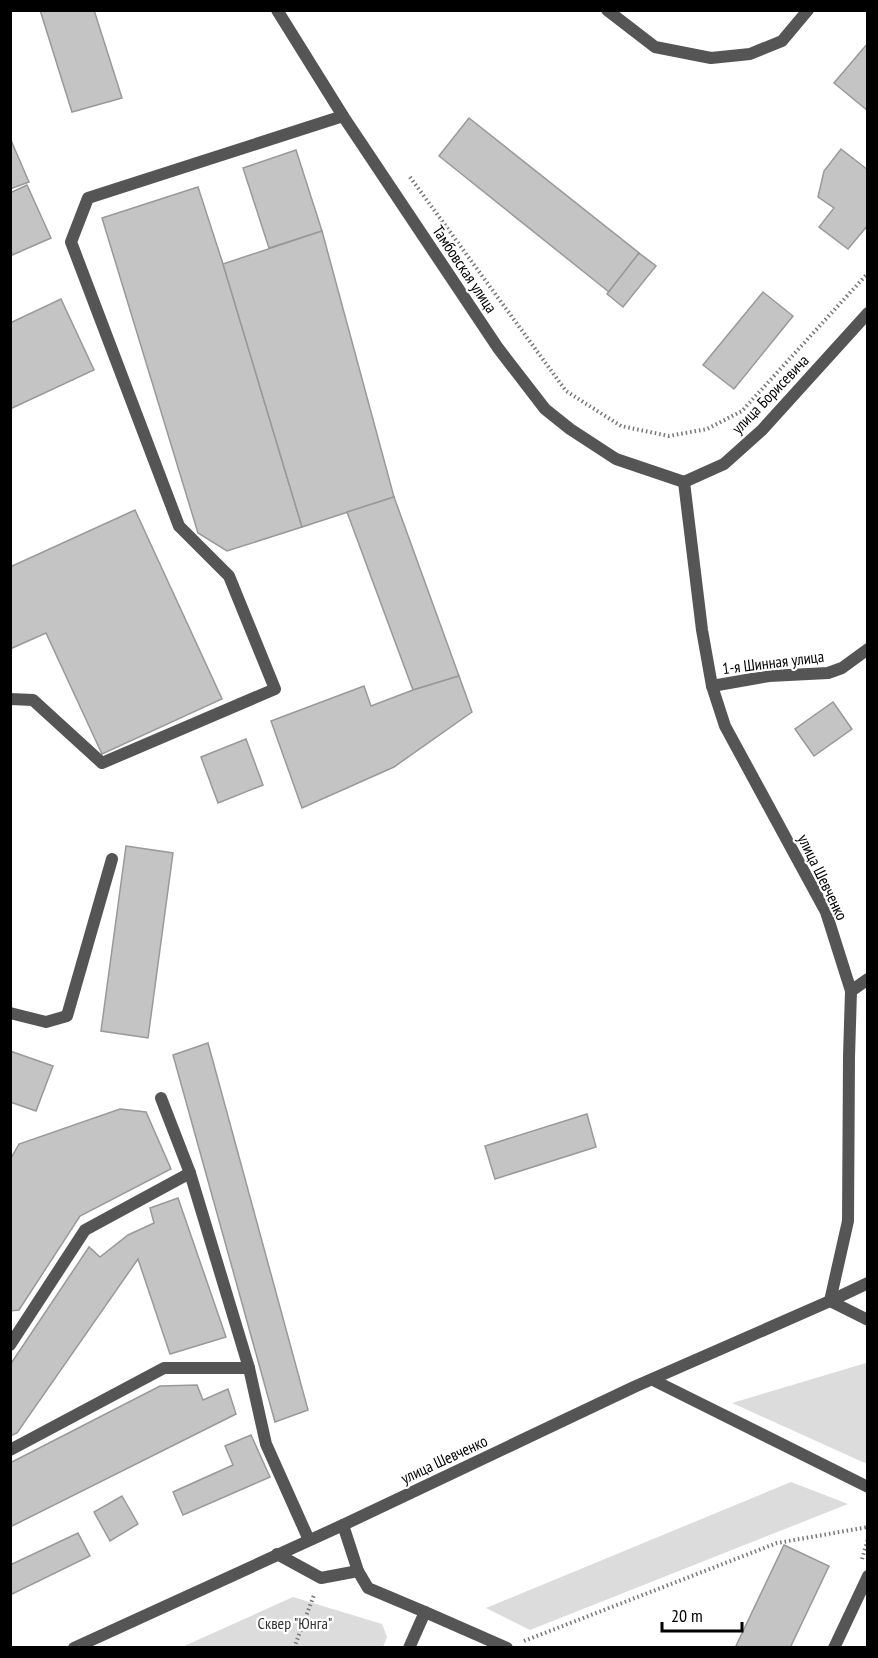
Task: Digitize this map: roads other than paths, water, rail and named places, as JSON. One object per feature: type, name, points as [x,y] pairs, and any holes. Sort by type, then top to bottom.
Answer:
[{"type":"street","name":"Тамбовская улица","points":[[277,10],[343,116],[498,348],[545,409],[570,429],[616,459],[684,482]]},
{"type":"street","points":[[608,10],[655,47],[711,58],[750,54],[782,41],[808,10]]},
{"type":"street","points":[[10,699],[33,700],[102,763],[275,688],[228,576],[180,526],[71,242],[88,198],[343,116]]},
{"type":"street","name":"улица Борисевича","points":[[684,482],[724,464],[762,430],[867,314]]},
{"type":"street","name":"улица Шевченко","points":[[74,1647],[343,1525],[634,1387],[830,1301],[848,1221],[851,991],[826,912],[725,726],[712,686],[702,630],[684,482]]},
{"type":"street","name":"1-я Шинная улица","points":[[712,686],[769,676],[828,673],[842,668],[867,650]]},
{"type":"street","points":[[10,1012],[46,1022],[67,1016],[112,859]]},
{"type":"street","points":[[851,991],[867,979]]},
{"type":"street","points":[[161,1098],[190,1173],[249,1368],[266,1444],[309,1540]]},
{"type":"street","points":[[10,1345],[85,1230],[190,1173]]},
{"type":"street","points":[[830,1301],[867,1283]]},
{"type":"street","points":[[830,1301],[867,1320]]},
{"type":"street","points":[[10,1450],[164,1368],[249,1368]]},
{"type":"street","points":[[653,1380],[867,1487]]},
{"type":"street","points":[[343,1525],[358,1571],[368,1588],[507,1647]]},
{"type":"street","points":[[277,1554],[321,1578],[358,1571]]},
{"type":"street","points":[[834,1647],[867,1576]]},
{"type":"street","points":[[409,1647],[425,1612]]},
{"type":"park label","name":"Сквер \"Юнга\"","points":[[295,1623]]}]
